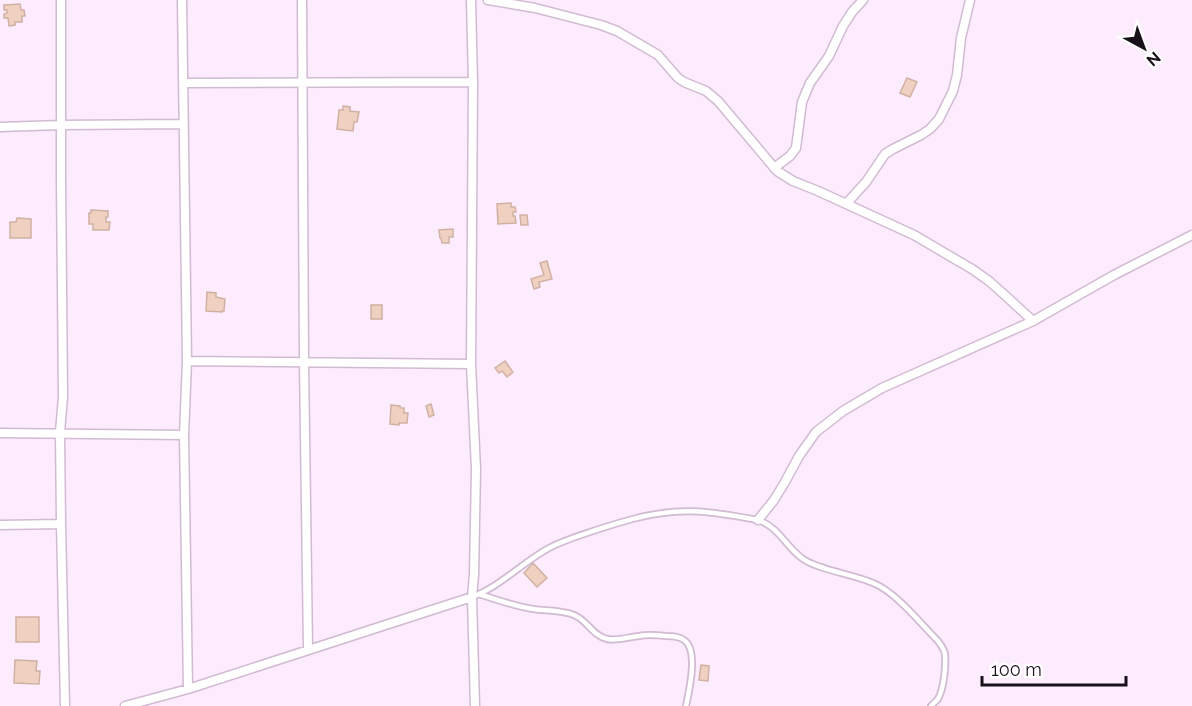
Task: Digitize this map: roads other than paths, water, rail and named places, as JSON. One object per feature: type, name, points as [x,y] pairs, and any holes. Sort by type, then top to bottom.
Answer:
[{"type":"street","points":[[62,0],[63,397],[60,432],[65,706]]},
{"type":"street","points":[[182,0],[187,361],[184,435],[188,689]]},
{"type":"street","points":[[302,0],[308,649]]},
{"type":"street","points":[[471,0],[473,82],[471,364],[476,469],[475,706]]},
{"type":"street","points":[[488,0],[535,8],[601,25],[617,31],[653,52],[678,78],[706,91],[718,101],[777,171],[793,181],[914,235],[972,269],[1033,321]]},
{"type":"street","points":[[774,168],[796,148],[802,102],[810,83],[829,56],[848,19],[863,0]]},
{"type":"street","points":[[846,204],[866,182],[885,154],[921,135],[939,119],[953,91],[961,38],[970,0]]},
{"type":"street","points":[[183,83],[473,82]]},
{"type":"street","points":[[0,127],[183,124]]},
{"type":"street","points":[[758,520],[774,500],[799,456],[816,432],[843,411],[882,388],[1033,321],[1114,275],[1192,235]]},
{"type":"street","points":[[187,361],[471,364]]},
{"type":"street","points":[[0,433],[184,435]]},
{"type":"street","points":[[0,525],[61,524]]},
{"type":"street","points":[[125,706],[188,689],[476,595]]},
{"type":"lane","points":[[476,595],[503,580],[551,547],[572,538],[643,516],[673,512],[705,513],[758,520],[774,529],[804,560],[874,583],[888,592],[943,646],[945,653],[942,688],[937,700],[931,706]]},
{"type":"lane","points":[[476,595],[509,604],[567,612],[584,620],[606,639],[652,635],[685,640],[690,646],[692,666],[686,706]]}]
